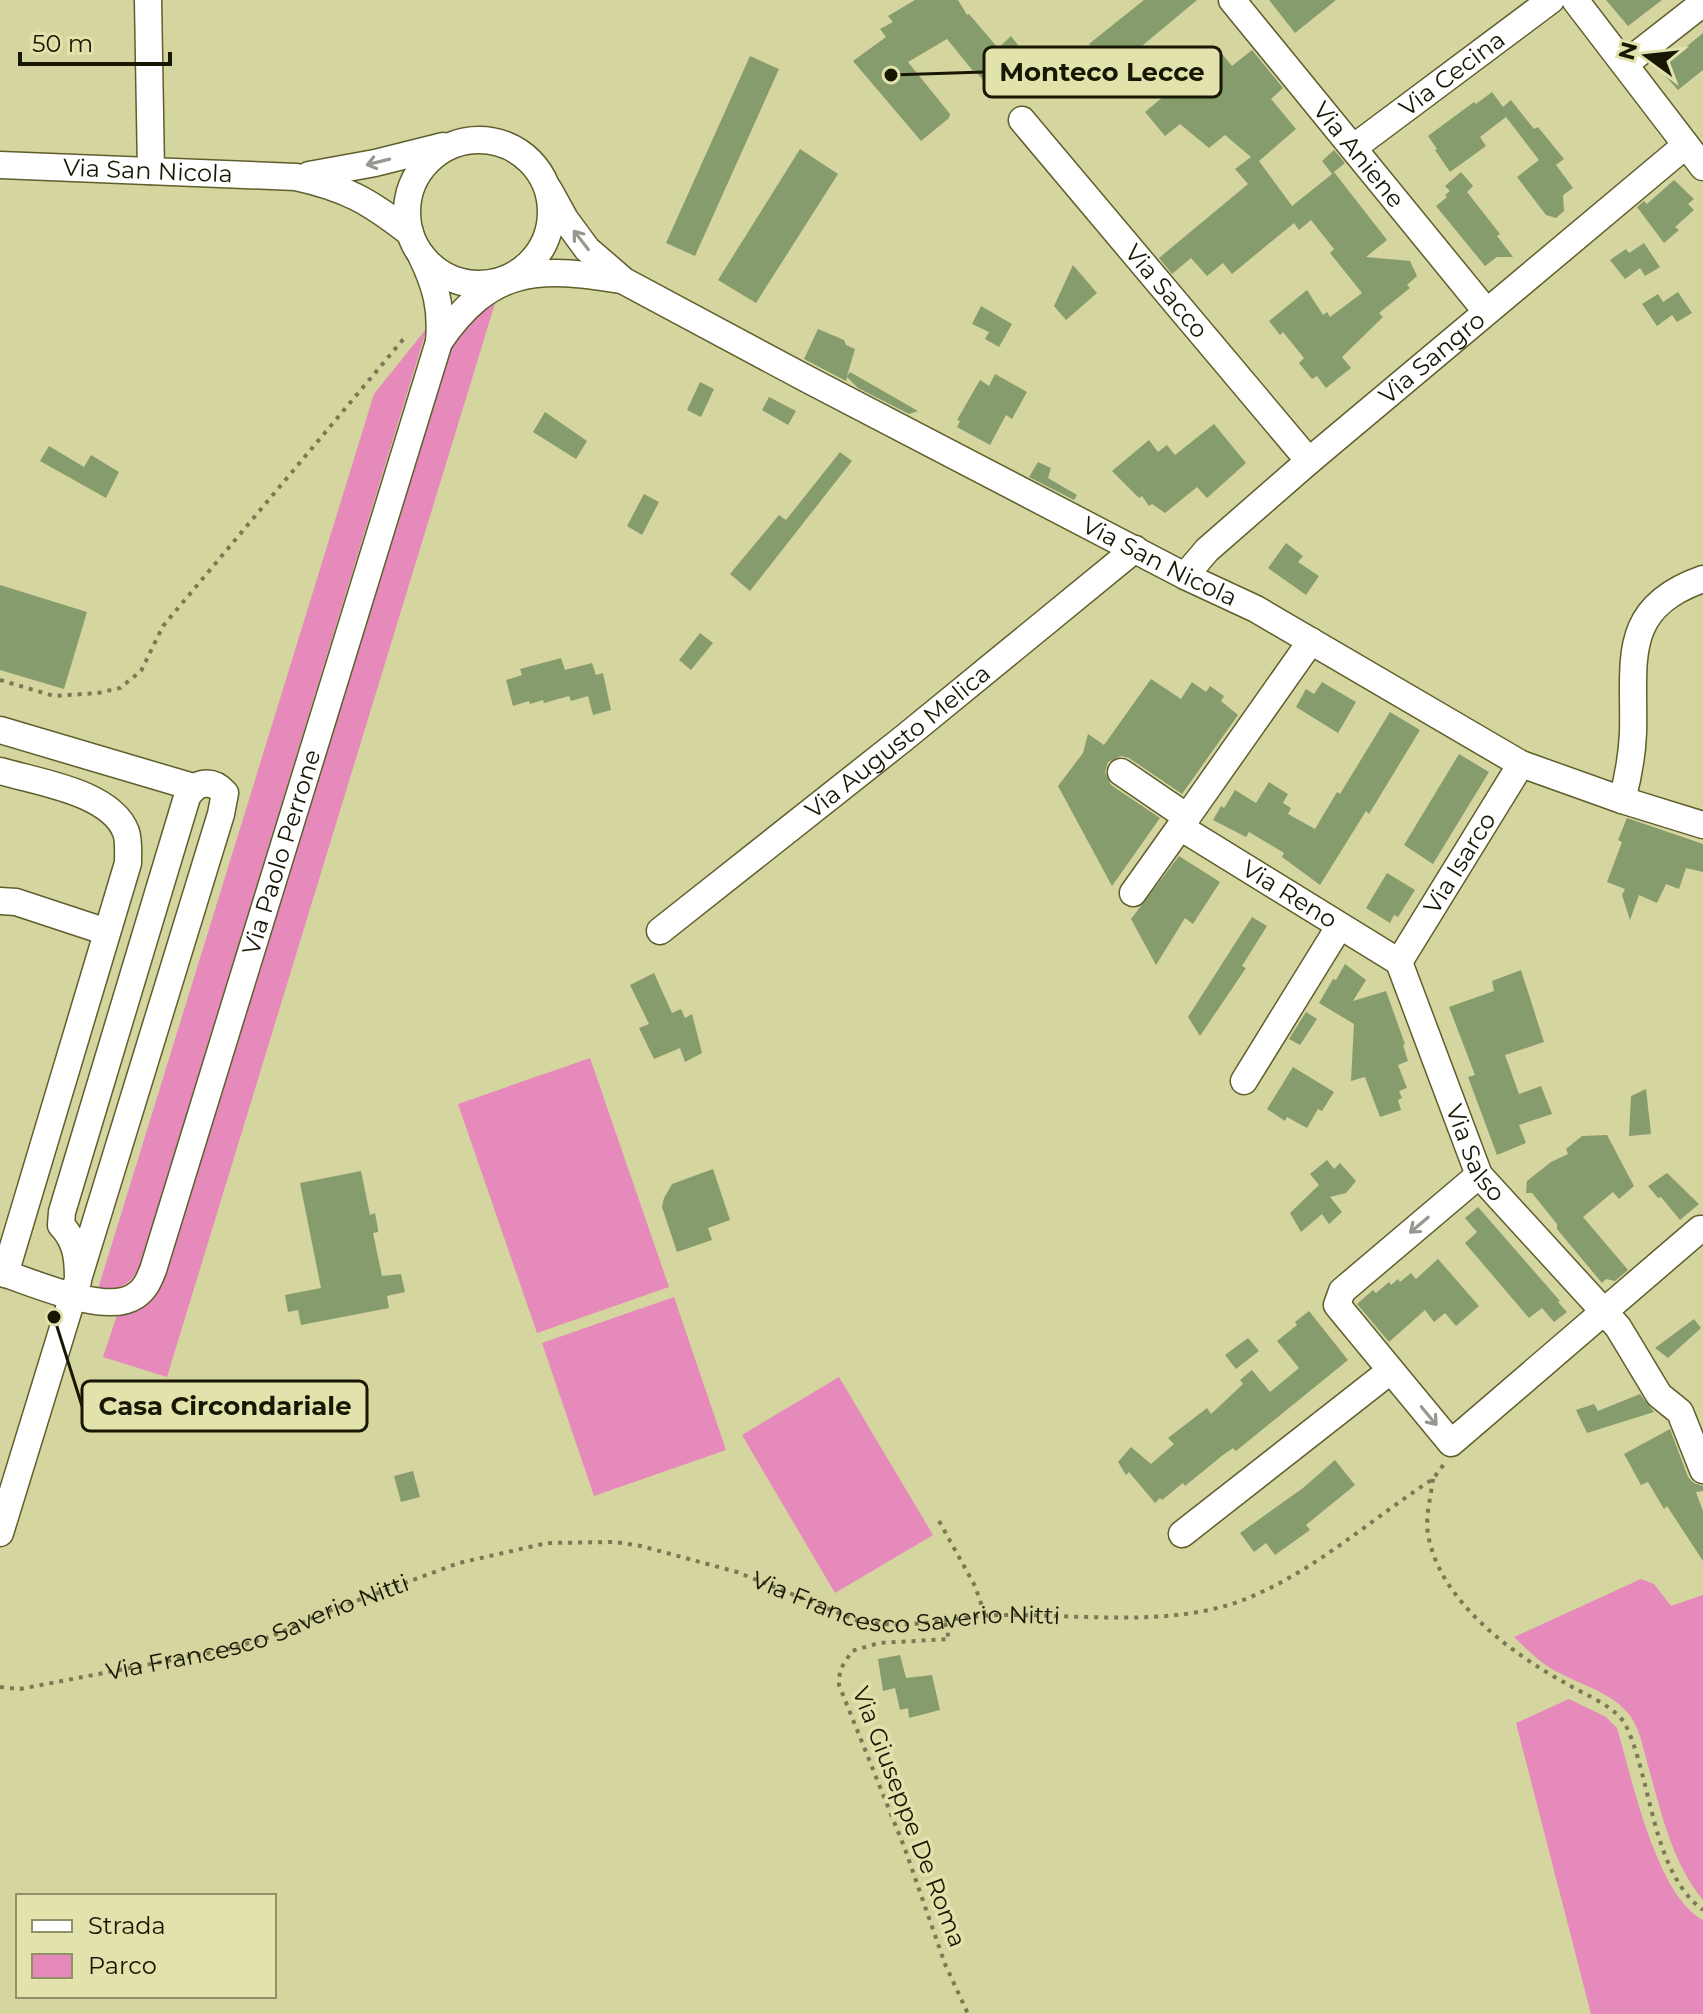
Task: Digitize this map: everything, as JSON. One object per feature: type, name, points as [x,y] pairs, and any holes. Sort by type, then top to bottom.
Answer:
[{"type":"street","points":[[148,0],[151,171]]},
{"type":"street","name":"Via Aniene","points":[[1232,0],[1486,311]]},
{"type":"street","name":"Via Cecina","points":[[1353,148],[1551,0]]},
{"type":"street","points":[[1575,0],[1703,167]]},
{"type":"street","points":[[1625,64],[1703,3]]},
{"type":"street","name":"Via Sacco","points":[[1022,120],[1309,461]]},
{"type":"street","name":"Via San Nicola","points":[[296,177],[360,166],[472,139],[494,140],[514,148],[529,159],[587,249],[624,281],[1185,576],[1256,609],[1521,764],[1703,825]]},
{"type":"street","points":[[415,244],[408,199],[415,179],[426,162],[454,144]]},
{"type":"street","name":"Via Sangro","points":[[1185,576],[1207,550],[1309,461],[1686,145]]},
{"type":"street","name":"Via San Nicola","points":[[0,165],[296,177],[330,185],[381,209],[443,275],[467,284],[485,285],[536,273],[624,281]]},
{"type":"street","points":[[510,278],[530,264],[545,243],[552,217],[549,190]]},
{"type":"street","name":"Via Paolo Perrone","points":[[3,1273],[76,1288],[120,1303],[135,1296],[147,1285],[161,1253],[439,342],[441,315],[430,273],[415,244]]},
{"type":"street","name":"Via Paolo Perrone","points":[[439,342],[455,318],[473,301],[510,278]]},
{"type":"street","name":"Via Augusto Melica","points":[[660,931],[904,738],[1135,549]]},
{"type":"street","points":[[1622,800],[1630,770],[1633,733],[1634,647],[1644,622],[1664,600],[1684,585],[1703,579]]},
{"type":"street","points":[[1133,893],[1311,641]]},
{"type":"street","points":[[0,730],[193,787]]},
{"type":"street","name":"Via Isarco","points":[[1399,962],[1521,764]]},
{"type":"street","points":[[0,771],[96,800],[116,815],[127,833],[128,863],[3,1273]]},
{"type":"street","name":"Via Reno","points":[[1121,772],[1183,822],[1339,927],[1399,962]]},
{"type":"street","points":[[0,1533],[76,1288],[221,814],[225,793],[219,786],[201,783],[193,787],[187,797],[62,1212],[61,1225],[73,1239],[76,1249],[76,1288]]},
{"type":"street","points":[[0,901],[16,902],[107,932]]},
{"type":"street","points":[[1244,1081],[1339,927]]},
{"type":"street","name":"Via Salso","points":[[1399,962],[1479,1175],[1618,1327],[1659,1395],[1680,1412],[1703,1470]]},
{"type":"street","points":[[1479,1175],[1342,1291],[1337,1305],[1451,1443],[1700,1229]]},
{"type":"street","points":[[1182,1534],[1390,1371]]},
{"type":"path","points":[[0,680],[54,696],[120,688],[141,671],[163,626],[406,336]]},
{"type":"path","name":"Via Francesco Saverio Nitti","points":[[0,1687],[20,1689],[224,1650],[283,1632],[326,1612],[459,1563],[547,1543],[615,1542],[641,1546],[737,1572],[856,1620],[874,1624],[907,1626],[985,1615],[1130,1617],[1220,1607],[1284,1582],[1433,1479],[1445,1463],[1451,1443]]},
{"type":"path","points":[[1433,1479],[1427,1532],[1436,1559],[1454,1594],[1493,1633],[1533,1666],[1607,1707],[1626,1724],[1653,1818],[1679,1886],[1703,1910]]},
{"type":"path","points":[[939,1521],[975,1586],[985,1615]]},
{"type":"path","name":"Via Giuseppe De Roma","points":[[945,1622],[949,1639],[879,1643],[852,1651],[840,1670],[839,1685],[905,1849],[945,1964],[968,2014]]},
{"type":"green space","points":[[496,300],[167,1377],[103,1357],[117,1315],[135,1310],[454,331]]},
{"type":"green space","points":[[427,328],[142,1260],[126,1284],[114,1289],[98,1289],[374,394]]},
{"type":"green space","points":[[590,1058],[669,1287],[537,1333],[458,1104]]},
{"type":"green space","points":[[674,1297],[726,1450],[594,1496],[542,1343]]},
{"type":"green space","points":[[839,1377],[933,1535],[835,1593],[742,1435]]},
{"type":"green space","points":[[1641,1579],[1654,1584],[1671,1606],[1703,1595],[1703,1900],[1676,1854],[1640,1736],[1631,1717],[1615,1701],[1547,1666],[1514,1637]]},
{"type":"green space","points":[[1569,1699],[1606,1717],[1617,1728],[1638,1804],[1659,1861],[1686,1907],[1703,1920],[1703,2014],[1591,2014],[1516,1723]]},
{"type":"building","points":[[915,0],[958,0],[967,15],[998,48],[1011,36],[1025,54],[990,83],[973,71],[947,39],[908,62],[950,114],[921,141],[853,61],[886,37],[880,29],[893,22],[888,16]]},
{"type":"building","points":[[1144,0],[1197,0],[1112,71],[1089,44]]},
{"type":"building","points":[[1269,0],[1336,0],[1295,33]]},
{"type":"building","points":[[1606,0],[1662,0],[1628,26]]},
{"type":"building","points":[[1703,33],[1703,70],[1678,90],[1659,69]]},
{"type":"building","points":[[1219,50],[1232,66],[1252,50],[1283,88],[1271,99],[1296,129],[1259,161],[1292,206],[1332,174],[1322,161],[1334,150],[1345,163],[1334,172],[1387,240],[1366,257],[1410,261],[1417,276],[1407,285],[1410,288],[1379,313],[1383,317],[1342,357],[1351,368],[1326,388],[1317,376],[1312,379],[1299,363],[1304,358],[1283,332],[1280,335],[1269,321],[1307,290],[1323,315],[1327,312],[1330,317],[1362,293],[1330,253],[1334,249],[1311,220],[1299,230],[1294,223],[1232,274],[1223,263],[1207,276],[1191,258],[1172,274],[1159,258],[1248,184],[1235,169],[1251,157],[1225,135],[1209,148],[1180,124],[1165,136],[1145,112]]},
{"type":"building","points":[[750,56],[779,69],[695,256],[666,243]]},
{"type":"building","points":[[1492,92],[1503,107],[1511,100],[1564,159],[1556,165],[1573,188],[1563,195],[1564,211],[1556,218],[1546,215],[1517,177],[1539,160],[1506,117],[1480,137],[1486,146],[1450,172],[1435,150],[1428,136]]},
{"type":"building","points":[[800,149],[838,174],[756,303],[718,280]]},
{"type":"building","points":[[1461,172],[1473,186],[1467,192],[1500,234],[1497,236],[1513,257],[1497,257],[1485,266],[1436,206],[1450,191],[1445,186]]},
{"type":"building","points":[[1674,180],[1694,199],[1688,204],[1694,210],[1675,227],[1679,230],[1664,243],[1637,207],[1644,201],[1647,204]]},
{"type":"building","points":[[1644,243],[1660,267],[1645,276],[1640,268],[1625,279],[1610,260],[1626,249],[1629,253]]},
{"type":"building","points":[[1073,265],[1097,293],[1066,320],[1054,306]]},
{"type":"building","points":[[1678,292],[1692,313],[1677,322],[1672,315],[1657,326],[1642,304],[1658,294],[1663,302]]},
{"type":"building","points":[[981,306],[1012,324],[999,347],[985,339],[989,332],[972,324]]},
{"type":"building","points":[[818,329],[844,340],[846,345],[855,349],[847,376],[850,372],[918,411],[909,414],[858,388],[847,377],[846,381],[804,359]]},
{"type":"building","points":[[995,374],[1027,392],[1012,419],[1006,415],[990,445],[957,427],[960,421],[957,420],[980,380],[989,386]]},
{"type":"building","points":[[700,382],[714,389],[701,417],[687,410]]},
{"type":"building","points":[[769,397],[796,411],[788,425],[762,410]]},
{"type":"building","points":[[545,412],[587,441],[576,459],[533,432]]},
{"type":"building","points":[[1214,424],[1246,463],[1207,498],[1197,487],[1165,513],[1152,504],[1149,506],[1142,496],[1139,498],[1112,471],[1149,440],[1158,452],[1167,445],[1175,455]]},
{"type":"building","points":[[49,446],[84,467],[91,455],[119,472],[106,498],[40,461]]},
{"type":"building","points":[[840,452],[852,461],[750,591],[730,574],[779,515],[786,520]]},
{"type":"building","points":[[1038,462],[1051,468],[1048,478],[1077,495],[1074,500],[1029,477]]},
{"type":"building","points":[[644,494],[659,502],[642,535],[627,526]]},
{"type":"building","points":[[1286,543],[1303,556],[1298,562],[1319,576],[1306,595],[1268,568]]},
{"type":"building","points":[[0,585],[87,612],[64,689],[0,670]]},
{"type":"building","points":[[700,633],[713,643],[691,670],[679,660]]},
{"type":"building","points":[[561,658],[565,670],[592,663],[596,675],[603,673],[611,710],[593,715],[588,696],[571,701],[569,696],[544,703],[543,700],[530,704],[529,701],[513,706],[506,680],[522,675],[520,669]]},
{"type":"building","points":[[1151,679],[1181,699],[1192,682],[1206,692],[1210,686],[1224,696],[1221,701],[1238,715],[1182,794],[1129,758],[1121,756],[1108,762],[1105,772],[1111,785],[1160,818],[1112,886],[1058,786],[1083,753],[1088,734],[1104,745]]},
{"type":"building","points":[[1322,682],[1356,702],[1338,733],[1296,707],[1306,689],[1314,694]]},
{"type":"building","points":[[1390,712],[1420,730],[1369,814],[1366,811],[1320,885],[1282,857],[1284,853],[1249,832],[1246,837],[1213,820],[1235,790],[1256,803],[1269,782],[1288,794],[1283,803],[1291,808],[1288,814],[1315,829]]},
{"type":"building","points":[[1459,754],[1489,772],[1433,864],[1404,845]]},
{"type":"building","points":[[1627,818],[1703,844],[1703,872],[1686,868],[1679,889],[1666,884],[1657,903],[1639,895],[1630,920],[1622,895],[1625,889],[1607,882]]},
{"type":"building","points":[[1179,856],[1220,882],[1193,924],[1185,918],[1156,965],[1131,919]]},
{"type":"building","points":[[1387,873],[1415,890],[1398,917],[1394,915],[1390,923],[1366,908]]},
{"type":"building","points":[[1252,917],[1267,926],[1242,966],[1246,968],[1200,1036],[1188,1017]]},
{"type":"building","points":[[1345,964],[1366,980],[1353,1001],[1386,991],[1405,1044],[1408,1061],[1398,1065],[1407,1088],[1399,1091],[1401,1110],[1380,1117],[1365,1077],[1351,1081],[1354,1024],[1319,1003]]},
{"type":"building","points":[[1521,970],[1544,1042],[1505,1055],[1519,1094],[1541,1086],[1552,1114],[1519,1125],[1526,1143],[1497,1155],[1468,1077],[1475,1075],[1449,1007],[1494,991],[1492,981]]},
{"type":"building","points":[[654,973],[672,1013],[681,1009],[685,1018],[692,1014],[702,1053],[685,1062],[680,1048],[654,1059],[639,1028],[649,1024],[630,985]]},
{"type":"building","points":[[1306,1012],[1317,1019],[1300,1045],[1289,1039]]},
{"type":"building","points":[[1293,1067],[1334,1092],[1322,1111],[1318,1109],[1307,1128],[1287,1117],[1285,1121],[1267,1109]]},
{"type":"building","points":[[1646,1089],[1651,1134],[1629,1136],[1631,1096]]},
{"type":"building","points":[[1607,1135],[1634,1186],[1619,1199],[1613,1192],[1583,1217],[1628,1270],[1615,1281],[1606,1279],[1602,1283],[1532,1193],[1526,1193],[1527,1181],[1551,1162],[1568,1154],[1566,1149],[1582,1136]]},
{"type":"building","points":[[1327,1160],[1334,1169],[1340,1163],[1356,1181],[1346,1193],[1330,1197],[1342,1212],[1329,1224],[1322,1214],[1301,1232],[1290,1213],[1319,1185],[1310,1174]]},
{"type":"building","points":[[713,1169],[730,1220],[708,1228],[712,1240],[677,1252],[662,1207],[664,1198],[672,1184]]},
{"type":"building","points":[[361,1171],[370,1215],[375,1213],[378,1232],[373,1233],[382,1276],[401,1274],[405,1292],[387,1296],[389,1308],[301,1325],[298,1310],[288,1312],[285,1295],[321,1288],[300,1183]]},
{"type":"building","points":[[1667,1173],[1699,1204],[1680,1220],[1648,1186]]},
{"type":"building","points":[[1478,1207],[1560,1301],[1567,1312],[1554,1322],[1542,1308],[1529,1318],[1465,1243],[1477,1232],[1465,1218]]},
{"type":"building","points":[[1438,1259],[1479,1306],[1456,1326],[1445,1313],[1434,1322],[1425,1310],[1389,1342],[1357,1304],[1373,1290],[1376,1293],[1389,1282],[1391,1285],[1398,1279],[1400,1282],[1411,1273],[1416,1279]]},
{"type":"building","points":[[1309,1311],[1348,1360],[1236,1451],[1233,1448],[1185,1486],[1183,1483],[1155,1503],[1129,1472],[1126,1475],[1118,1462],[1131,1447],[1151,1464],[1174,1444],[1168,1438],[1207,1408],[1211,1414],[1243,1384],[1240,1380],[1252,1370],[1270,1392],[1299,1368],[1277,1341]]},
{"type":"building","points":[[1694,1319],[1701,1328],[1668,1358],[1655,1348]]},
{"type":"building","points":[[1248,1338],[1259,1351],[1236,1369],[1225,1355]]},
{"type":"building","points":[[1640,1394],[1654,1412],[1587,1433],[1576,1410],[1594,1404],[1598,1411]]},
{"type":"building","points":[[1670,1429],[1688,1477],[1703,1486],[1703,1491],[1696,1492],[1703,1511],[1703,1561],[1648,1482],[1641,1485],[1624,1454]]},
{"type":"building","points":[[1335,1460],[1355,1485],[1306,1525],[1310,1530],[1275,1555],[1266,1543],[1254,1552],[1240,1533],[1303,1488]]},
{"type":"building","points":[[413,1471],[420,1497],[401,1502],[394,1476]]},
{"type":"building","points":[[900,1655],[906,1678],[932,1675],[940,1710],[909,1718],[908,1708],[900,1710],[895,1688],[883,1691],[878,1659]]},
{"type":"place","name":"Monteco Lecce","points":[[891,75]]},
{"type":"place","name":"Casa Circondariale","points":[[54,1317]]}]
